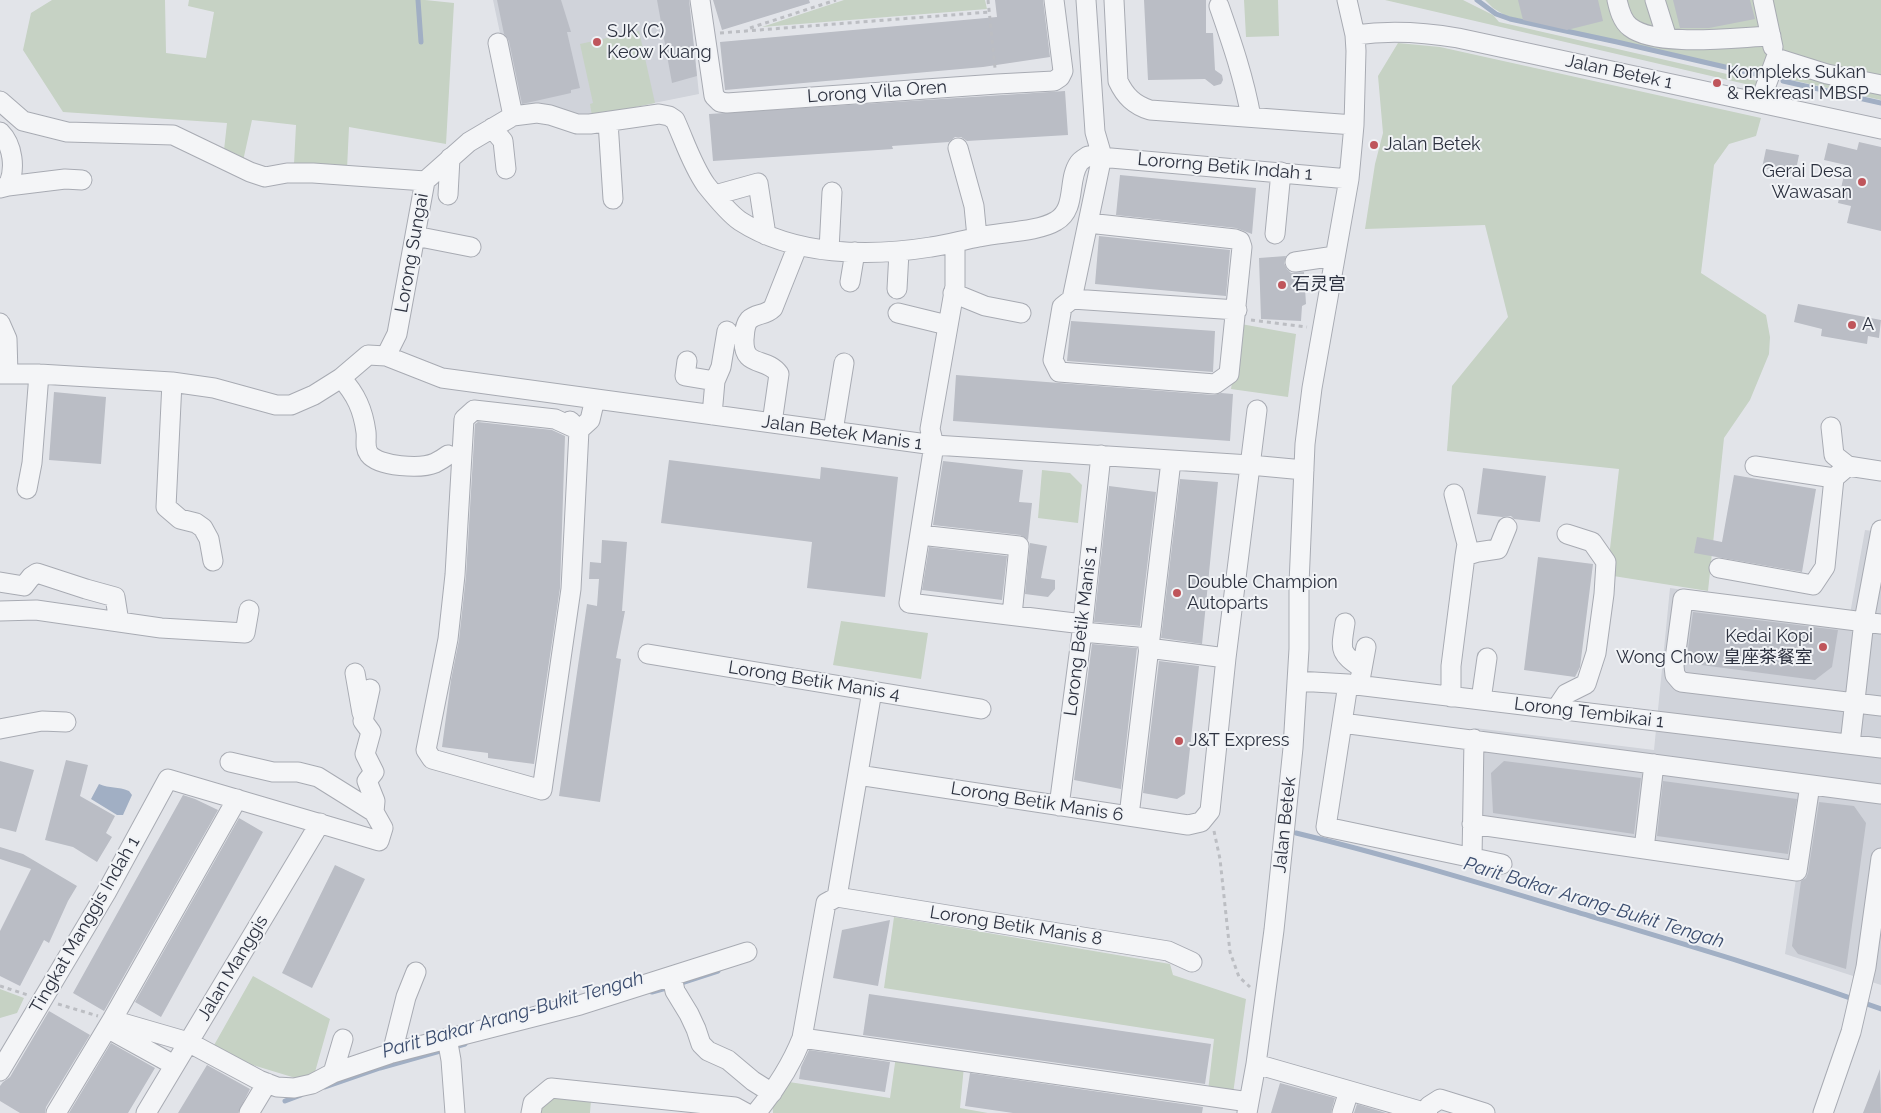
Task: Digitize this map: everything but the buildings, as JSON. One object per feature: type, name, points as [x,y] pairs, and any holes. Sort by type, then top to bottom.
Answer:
[{"type":"street","name":"Lorong Vila Oren","points":[[700,0],[714,96],[720,102],[727,103],[1054,81],[1060,77],[1063,71],[1054,0]]},
{"type":"street","points":[[1086,0],[1095,132],[1102,156],[1072,299],[1062,307],[1053,360],[1060,372],[1215,384],[1229,374],[1237,310],[1242,247],[1240,241],[1088,223]]},
{"type":"street","points":[[1114,0],[1118,81],[1122,91],[1140,107],[1150,110],[1354,125]]},
{"type":"street","name":"Jalan Betek","points":[[1248,1107],[1266,993],[1293,748],[1304,470],[1309,413],[1349,179],[1354,125],[1356,51],[1355,35],[1347,0]]},
{"type":"street","points":[[1617,0],[1625,21],[1630,27],[1657,38],[1703,39],[1771,36]]},
{"type":"street","points":[[1655,0],[1667,38]]},
{"type":"street","points":[[1760,102],[1776,58],[1762,0]]},
{"type":"street","points":[[1219,6],[1237,56],[1251,117]]},
{"type":"street","name":"Jalan Betek 1","points":[[1355,35],[1392,32],[1435,34],[1458,38],[1760,102],[1881,130]]},
{"type":"street","points":[[498,43],[513,116]]},
{"type":"street","points":[[1776,58],[1827,74],[1881,85]]},
{"type":"street","points":[[0,101],[24,122],[67,132],[172,135],[250,172],[266,177],[287,173],[313,173],[425,181]]},
{"type":"street","name":"Lorong Sungai","points":[[386,356],[397,334],[425,181],[469,142],[513,116],[537,113],[550,115],[577,124],[608,122],[660,114],[669,116],[675,120],[696,169],[707,186],[738,220],[766,235],[798,245],[855,252],[899,252],[1046,226],[1058,220],[1066,212],[1079,164],[1088,156],[1102,156]]},
{"type":"street","points":[[608,122],[613,199]]},
{"type":"street","points":[[492,128],[503,141],[506,169]]},
{"type":"street","points":[[0,132],[7,139],[11,154],[11,179],[4,187]]},
{"type":"street","points":[[958,148],[974,206],[977,237]]},
{"type":"street","name":"Lororng Betik Indah 1","points":[[1102,156],[1349,179]]},
{"type":"street","points":[[448,195],[450,158]]},
{"type":"street","points":[[1275,234],[1282,172]]},
{"type":"street","points":[[4,187],[65,179],[82,180]]},
{"type":"street","points":[[715,195],[758,184],[766,235]]},
{"type":"street","points":[[829,250],[832,192]]},
{"type":"street","points":[[414,236],[471,247]]},
{"type":"street","points":[[955,243],[953,293],[930,429],[934,445],[909,603],[1012,615],[1226,658]]},
{"type":"street","points":[[772,423],[779,374],[776,369],[749,358],[745,352],[744,345],[745,328],[751,318],[767,313],[773,308],[798,245]]},
{"type":"street","points":[[850,282],[855,252]]},
{"type":"street","points":[[896,289],[899,252]]},
{"type":"street","points":[[1295,262],[1335,256]]},
{"type":"street","points":[[953,293],[986,306],[1021,313]]},
{"type":"street","points":[[1072,299],[1237,310]]},
{"type":"street","points":[[898,313],[947,325]]},
{"type":"street","points":[[0,323],[7,339],[4,374],[39,374],[172,382],[214,388],[276,405],[291,406],[314,396],[341,378],[368,355],[386,356]]},
{"type":"street","points":[[712,415],[715,381],[721,367],[727,331]]},
{"type":"street","name":"Jalan Betek Manis 1","points":[[386,356],[442,378],[934,445],[1304,470]]},
{"type":"street","points":[[687,361],[685,376],[715,381]]},
{"type":"street","points":[[833,431],[844,363]]},
{"type":"street","points":[[27,489],[32,463],[39,374]]},
{"type":"street","points":[[341,378],[352,390],[360,405],[366,435],[365,446],[370,455],[378,461],[412,467],[434,463],[448,455]]},
{"type":"street","points":[[172,382],[166,507],[180,519],[196,522],[204,528],[209,539],[213,561]]},
{"type":"street","points":[[566,395],[565,416],[579,430]]},
{"type":"street","points":[[579,430],[556,419],[474,410],[464,419],[455,575],[448,639],[426,750],[432,758],[542,790],[571,589],[579,430],[590,420],[595,399]]},
{"type":"street","points":[[1210,811],[1226,658],[1257,410]]},
{"type":"street","points":[[1718,568],[1813,585],[1825,567],[1841,472],[1834,455],[1831,428]]},
{"type":"street","name":"Lorong Betik Manis 1","points":[[1058,806],[1083,628],[1101,455]]},
{"type":"street","points":[[1129,816],[1171,461]]},
{"type":"street","points":[[1756,466],[1841,472],[1881,471]]},
{"type":"street","points":[[1451,697],[1451,666],[1468,544],[1454,494]]},
{"type":"street","points":[[1465,556],[1498,549],[1508,527]]},
{"type":"street","points":[[1850,744],[1855,703],[1873,623],[1881,530]]},
{"type":"street","points":[[1556,709],[1566,694],[1586,684],[1596,653],[1604,594],[1606,562],[1592,542],[1567,534]]},
{"type":"street","points":[[920,535],[1020,546],[1012,615]]},
{"type":"street","points":[[0,582],[24,586],[37,573],[115,597],[119,622]]},
{"type":"street","points":[[1873,623],[1683,599],[1674,666],[1675,675],[1681,682],[1881,706]]},
{"type":"street","points":[[0,611],[36,610],[160,628],[245,633],[249,610]]},
{"type":"street","points":[[1345,623],[1341,647],[1356,679]]},
{"type":"street","points":[[1366,647],[1342,723],[1326,827],[1502,864]]},
{"type":"street","name":"Lorong Betik Manis 4","points":[[648,654],[981,709]]},
{"type":"street","points":[[1481,700],[1487,658]]},
{"type":"street","points":[[355,673],[363,721],[372,732],[365,754],[374,772],[367,781],[374,801],[374,812]]},
{"type":"street","name":"Lorong Tembikai 1","points":[[1297,681],[1356,679],[1451,697],[1881,748]]},
{"type":"street","points":[[363,721],[370,689]]},
{"type":"street","points":[[756,1113],[772,1093],[794,1057],[802,1038],[826,903],[837,897],[872,691]]},
{"type":"street","points":[[0,729],[42,721],[66,722]]},
{"type":"street","points":[[1342,723],[1881,794]]},
{"type":"street","points":[[1472,858],[1474,739]]},
{"type":"street","points":[[56,1113],[237,799],[379,841],[383,828],[374,812],[318,777],[298,772],[273,772],[230,762]]},
{"type":"street","points":[[1644,849],[1654,764]]},
{"type":"street","name":"Lorong Betik Manis 6","points":[[858,775],[1188,825],[1201,822],[1210,811]]},
{"type":"street","name":"Tingkat Manggis Indah 1","points":[[0,1070],[6,1045],[106,893],[168,779],[237,799]]},
{"type":"street","points":[[1472,824],[1797,871],[1810,785]]},
{"type":"street","name":"Jalan Manggis","points":[[146,1113],[320,823]]},
{"type":"street","points":[[1823,1113],[1873,970],[1881,858]]},
{"type":"street","name":"Lorong Betik Manis 8","points":[[837,897],[1168,951],[1192,962]]},
{"type":"street","points":[[109,1024],[188,1042],[267,1084],[277,1087],[294,1088],[312,1084],[333,1074],[392,1053],[449,1047],[580,1005],[673,984],[748,952]]},
{"type":"street","points":[[392,1053],[406,997],[416,972]]},
{"type":"street","points":[[673,984],[696,1029],[700,1044],[708,1051],[728,1060],[753,1081],[772,1093]]},
{"type":"street","points":[[109,1024],[174,1065]]},
{"type":"street","points":[[802,1038],[1248,1107]]},
{"type":"street","points":[[333,1074],[343,1039]]},
{"type":"street","points":[[449,1047],[455,1113]]},
{"type":"street","points":[[1256,1064],[1427,1113],[1429,1106],[1440,1099],[1485,1113]]},
{"type":"street","points":[[249,1113],[267,1084]]},
{"type":"street","points":[[531,1113],[533,1103],[551,1088],[735,1107],[746,1113]]},
{"type":"street","points":[[1342,1113],[1349,1091]]},
{"type":"path","points":[[745,30],[836,0]]},
{"type":"path","points":[[988,0],[997,84]]},
{"type":"path","points":[[706,34],[989,12]]},
{"type":"path","points":[[1237,310],[1240,319],[1322,329]]},
{"type":"path","points":[[1210,811],[1220,859],[1230,952],[1239,977],[1249,986],[1266,993]]},
{"type":"shaded area","name":"SJK (C) Keow Kuang","points":[[493,0],[689,0],[699,94],[589,116],[516,109]]},
{"type":"shaded area","points":[[1865,530],[1881,532],[1881,985],[1785,954],[1797,872],[1472,824],[1475,728],[1654,750],[1670,588],[1850,614]]},
{"type":"green space","points":[[52,0],[165,0],[166,53],[206,58],[214,12],[188,6],[189,0],[425,0],[454,3],[446,144],[349,127],[347,169],[294,164],[296,125],[252,120],[243,161],[224,150],[227,123],[63,112],[23,50],[31,13]]},
{"type":"green space","points":[[844,0],[985,0],[987,9],[762,27]]},
{"type":"green space","points":[[1244,0],[1278,0],[1279,36],[1246,37]]},
{"type":"green space","points":[[1385,0],[1463,0],[1493,15],[1499,22],[1762,82],[1754,86]]},
{"type":"green space","points":[[1485,0],[1881,0],[1881,100],[1506,16],[1493,8]]},
{"type":"green space","points":[[639,31],[655,103],[592,116],[590,104],[593,103],[580,44]]},
{"type":"green space","points":[[1398,43],[1440,47],[1761,118],[1756,136],[1729,144],[1714,165],[1701,273],[1766,315],[1770,337],[1769,354],[1750,400],[1724,438],[1708,591],[1607,575],[1619,469],[1447,451],[1452,386],[1508,317],[1485,225],[1365,229],[1375,164],[1383,133],[1378,76]]},
{"type":"green space","points":[[1241,324],[1296,334],[1288,397],[1231,389]]},
{"type":"green space","points":[[1042,470],[1070,473],[1082,485],[1078,523],[1038,518]]},
{"type":"green space","points":[[841,621],[928,633],[921,679],[833,665]]},
{"type":"green space","points":[[894,917],[1170,964],[1173,975],[1246,999],[1233,1094],[1208,1091],[1214,1039],[884,988]]},
{"type":"green space","points":[[253,976],[330,1019],[315,1072],[302,1080],[233,1059],[213,1047]]},
{"type":"green space","points":[[0,989],[24,998],[17,1013],[0,1018]]},
{"type":"green space","points":[[896,1056],[964,1066],[960,1108],[988,1113],[773,1113],[772,1097],[783,1081],[890,1098]]},
{"type":"green space","points":[[556,1096],[591,1100],[590,1113],[538,1113],[539,1108]]},
{"type":"water","points":[[99,784],[129,791],[132,795],[123,815],[117,815],[91,799]]},
{"type":"waterway","points":[[418,0],[421,42]]},
{"type":"waterway","points":[[1477,0],[1496,14],[1510,19],[1764,76]]},
{"type":"waterway","points":[[1783,81],[1881,103]]},
{"type":"waterway","name":"Parit Bakar Arang-Bukit Tengah","points":[[1296,833],[1370,852],[1663,938],[1773,972],[1881,1009]]},
{"type":"waterway","name":"Parit Bakar Arang-Bukit Tengah","points":[[678,984],[718,971]]},
{"type":"waterway","name":"Parit Bakar Arang-Bukit Tengah","points":[[652,992],[670,987]]},
{"type":"waterway","name":"Parit Bakar Arang-Bukit Tengah","points":[[325,1087],[380,1068],[465,1044]]},
{"type":"waterway","name":"Parit Bakar Arang-Bukit Tengah","points":[[285,1101],[301,1095]]},
{"type":"place","name":"SJK (C) Keow Kuang","points":[[597,42]]},
{"type":"place","name":"Kompleks Sukan & Rekreasi MBSP","points":[[1717,83]]},
{"type":"place","name":"Jalan Betek","points":[[1374,145]]},
{"type":"place","name":"Gerai Desa Wawasan","points":[[1862,182]]},
{"type":"place","name":"石灵宫","points":[[1282,285]]},
{"type":"place","name":"A","points":[[1852,325]]},
{"type":"place","name":"Double Champion Autoparts","points":[[1177,593]]},
{"type":"place","name":"Kedai Kopi Wong Chow 皇座茶餐室","points":[[1823,647]]},
{"type":"place","name":"J&T Express","points":[[1179,741]]}]
